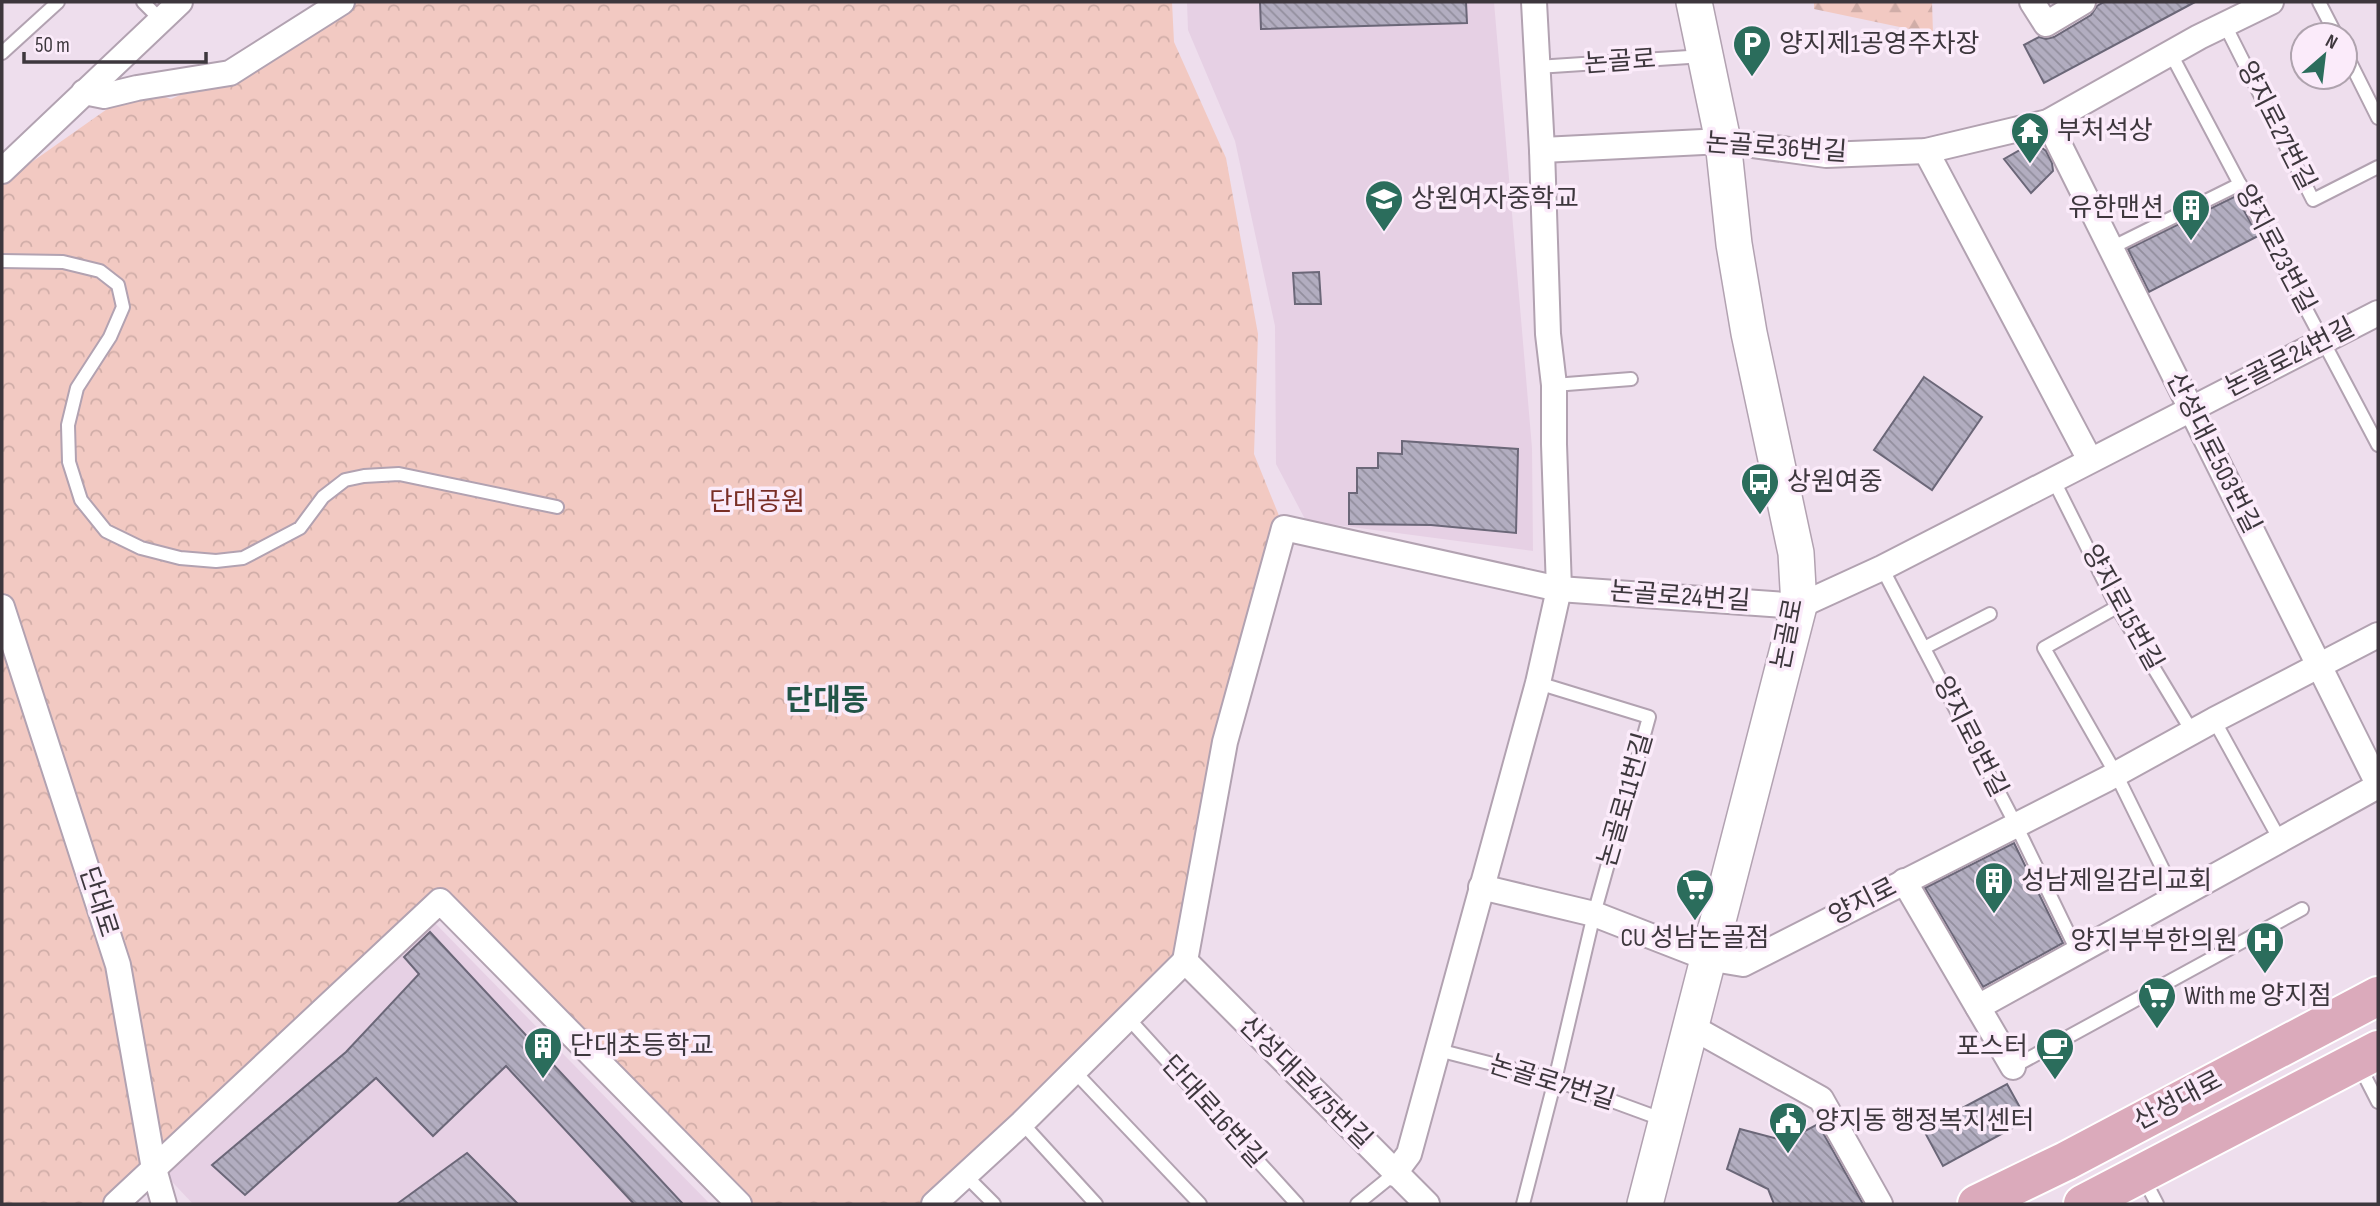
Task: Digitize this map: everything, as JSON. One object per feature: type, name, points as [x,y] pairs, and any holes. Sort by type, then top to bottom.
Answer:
[{"type":"main road","name":"산성대로","points":[[1977,1204],[2066,1161],[2378,996]]},
{"type":"main road","name":"산성대로","points":[[2081,1204],[2149,1189],[2367,1056]]},
{"type":"street","points":[[2,171],[84,92],[151,10],[180,2]]},
{"type":"street","points":[[84,92],[104,96],[230,73],[342,2]]},
{"type":"street","points":[[1394,1174],[1409,1154],[1538,683],[1559,589],[1554,385],[1548,334],[1534,2]]},
{"type":"street","name":"논골로","points":[[1645,1204],[1799,606],[1796,553],[1749,333],[1734,244],[1723,141],[1694,2]]},
{"type":"street","points":[[2032,2],[2046,24],[2083,2]]},
{"type":"street","name":"논골로36번길","points":[[1542,150],[1723,141],[1826,156],[1926,150],[2048,122],[2271,2]]},
{"type":"street","name":"산성대로503번길","points":[[1978,1007],[2378,785],[2048,122]]},
{"type":"street","points":[[1926,150],[2090,460]]},
{"type":"street","name":"논골로24번길","points":[[1185,961],[1225,742],[1284,528],[1559,589],[1799,606],[1882,568],[2054,481],[2378,313]]},
{"type":"street","name":"단대로","points":[[2,607],[118,965],[154,1169],[164,1204]]},
{"type":"street","name":"양지로","points":[[1707,958],[1742,964],[2116,774],[2378,635]]},
{"type":"street","points":[[1904,881],[2014,1067]]},
{"type":"street","points":[[1481,887],[1594,914],[1707,958]]},
{"type":"street","points":[[116,1204],[440,901],[740,1204]]},
{"type":"street","points":[[934,1204],[1022,1124],[1185,961]]},
{"type":"street","name":"산성대로475번길","points":[[1185,961],[1394,1174],[1427,1204]]},
{"type":"street","points":[[1690,1026],[1821,1099],[1880,1204]]},
{"type":"street","points":[[2066,1161],[2081,1204]]},
{"type":"lane","points":[[2,53],[58,2]]},
{"type":"lane","points":[[2319,2],[2329,21]]},
{"type":"lane","name":"양지로27번길","points":[[2225,25],[2313,200],[2378,167]]},
{"type":"lane","name":"양지로23번길","points":[[2171,54],[2378,445]]},
{"type":"lane","name":"논골로","points":[[1536,67],[1704,56]]},
{"type":"lane","points":[[2359,80],[2378,118]]},
{"type":"lane","points":[[2111,248],[2240,184]]},
{"type":"lane","points":[[2,261],[63,262],[100,271],[118,285],[123,307],[110,337],[77,388],[68,425],[69,462],[81,500],[106,531],[141,548],[180,558],[216,561],[243,558],[300,528],[323,497],[345,480],[364,476],[398,474],[557,507]]},
{"type":"lane","points":[[1554,385],[1631,379]]},
{"type":"lane","name":"양지로15번길","points":[[2054,481],[2117,607],[2193,733]]},
{"type":"lane","name":"양지로9번길","points":[[1882,568],[2016,825]]},
{"type":"lane","points":[[2117,607],[2043,648],[2116,774],[2176,896]]},
{"type":"lane","name":"양지로9번길","points":[[1924,648],[1990,614]]},
{"type":"lane","name":"논골로11번길","points":[[1538,683],[1649,717],[1594,914],[1555,1080]]},
{"type":"lane","points":[[2214,720],[2280,840]]},
{"type":"lane","points":[[2016,825],[2078,953]]},
{"type":"lane","points":[[2014,1067],[2302,909]]},
{"type":"lane","name":"단대로16번길","points":[[1129,1019],[1297,1204]]},
{"type":"lane","name":"논골로7번길","points":[[1438,1050],[1555,1080],[1665,1121]]},
{"type":"lane","points":[[2367,1056],[2378,1102]]},
{"type":"lane","points":[[1074,1071],[1200,1204]]},
{"type":"lane","points":[[1523,1204],[1555,1080]]},
{"type":"lane","points":[[1022,1124],[1096,1204]]},
{"type":"lane","points":[[964,1174],[994,1204]]},
{"type":"lane","points":[[1357,1204],[1394,1174]]},
{"type":"shaded area","name":"상원여자중학교","points":[[1187,2],[1494,2],[1532,448],[1533,551],[1306,521],[1276,464],[1275,326],[1235,141],[1188,30]]},
{"type":"shaded area","points":[[432,920],[710,1204],[193,1204],[160,1169]]},
{"type":"green space","name":"단대공원","points":[[342,2],[1172,2],[1174,42],[1226,158],[1258,334],[1254,454],[1284,528],[1185,961],[1086,1059],[919,1204],[753,1204],[442,889],[112,1204],[2,1204],[2,183],[137,88],[171,99],[230,73]]},
{"type":"green space","points":[[1814,2],[1932,2],[1933,34],[1814,9]]},
{"type":"building","points":[[1260,2],[1466,2],[1467,23],[1261,29]]},
{"type":"building","points":[[2104,2],[2195,2],[2044,83],[2024,45],[2039,37],[2054,37],[2091,15],[2097,6]]},
{"type":"building","name":"부처석상","points":[[2034,142],[2046,151],[2053,171],[2031,193],[2004,159]]},
{"type":"building","name":"유한맨션","points":[[2236,196],[2258,236],[2149,292],[2128,249]]},
{"type":"building","points":[[1319,272],[1321,304],[1295,304],[1293,273]]},
{"type":"building","points":[[1924,377],[1982,417],[1932,490],[1874,450]]},
{"type":"building","points":[[1402,441],[1518,449],[1516,533],[1431,525],[1349,524],[1349,493],[1357,493],[1357,468],[1378,468],[1378,453],[1402,454]]},
{"type":"building","name":"성남제일감리교회","points":[[2014,843],[2063,943],[1983,987],[1925,888]]},
{"type":"building","points":[[430,932],[683,1204],[634,1204],[506,1066],[433,1136],[376,1078],[245,1195],[212,1165],[346,1052],[419,974],[404,957]]},
{"type":"building","points":[[2007,1084],[2027,1120],[1943,1166],[1923,1129]]},
{"type":"building","name":"양지동 행정복지센터","points":[[1818,1124],[1863,1204],[1774,1204],[1768,1189],[1727,1169],[1740,1129],[1786,1141]]},
{"type":"building","points":[[467,1153],[518,1204],[397,1204]]},
{"type":"place","name":"양지제1공영주차장","points":[[1752,78]]},
{"type":"place","name":"부처석상","points":[[2030,165]]},
{"type":"place","name":"상원여자중학교","points":[[1384,233]]},
{"type":"place","name":"유한맨션","points":[[2191,242]]},
{"type":"place","name":"상원여중","points":[[1760,516]]},
{"type":"place","name":"성남제일감리교회","points":[[1994,915]]},
{"type":"place","name":"CU 성남논골점","points":[[1695,922]]},
{"type":"place","name":"양지부부한의원","points":[[2265,975]]},
{"type":"place","name":"With me 양지점","points":[[2157,1030]]},
{"type":"place","name":"단대초등학교","points":[[543,1080]]},
{"type":"place","name":"포스터","points":[[2055,1081]]},
{"type":"place","name":"양지동 행정복지센터","points":[[1788,1155]]},
{"type":"district","name":"단대동","points":[[827,701]]}]
